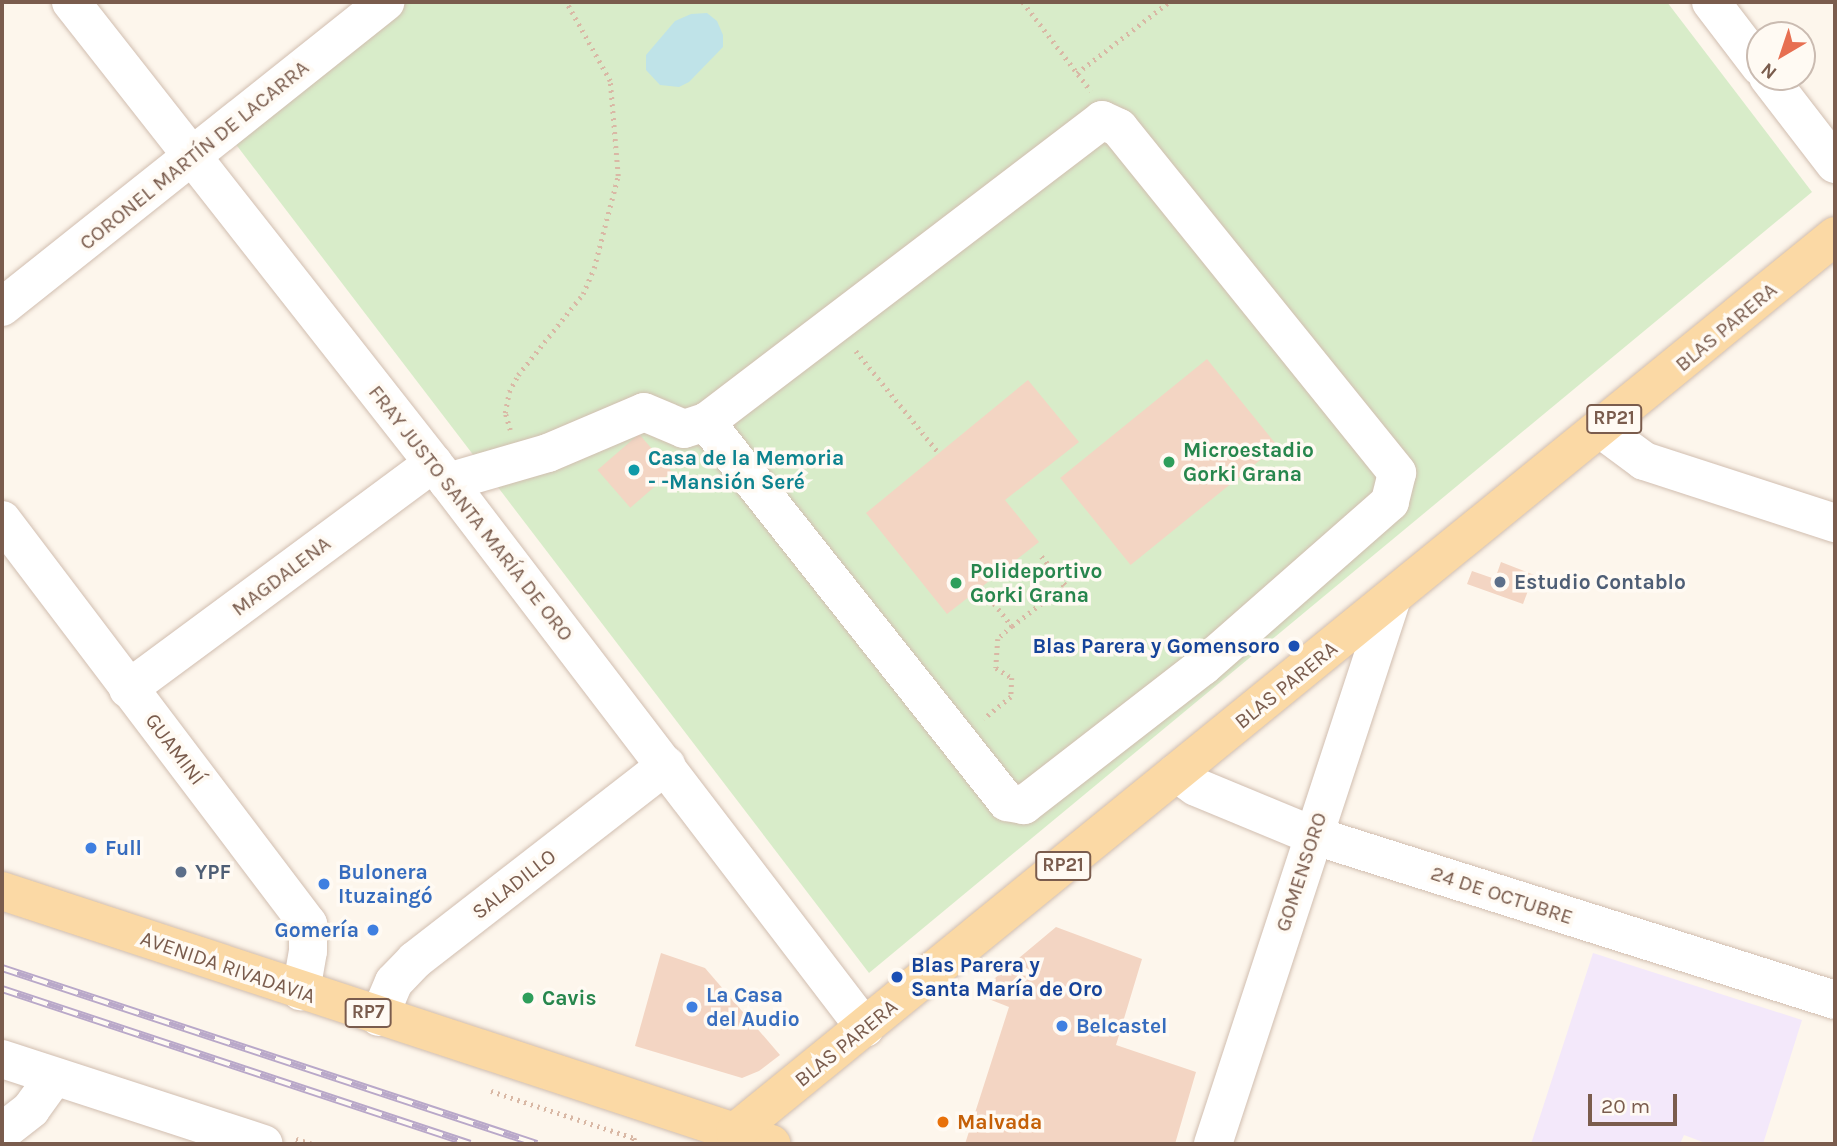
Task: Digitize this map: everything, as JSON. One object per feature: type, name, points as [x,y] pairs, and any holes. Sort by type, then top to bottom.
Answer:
[{"type":"main road","name":"BLAS PARERA","points":[[728,1138],[1602,430],[1835,236]]},
{"type":"main road","name":"AVENIDA RIVADAVIA","points":[[2,891],[379,1017],[728,1138]]},
{"type":"main road","name":"RP7","points":[[728,1138],[771,1144]]},
{"type":"street","name":"FRAY JUSTO SANTA MARÍA DE ORO","points":[[71,2],[441,472],[866,1028]]},
{"type":"street","name":"CORONEL MARTÍN DE LACARRA","points":[[2,307],[386,2]]},
{"type":"street","points":[[1711,2],[1746,48]]},
{"type":"street","points":[[1779,91],[1835,164]]},
{"type":"street","points":[[441,472],[520,461],[580,440],[644,412],[684,429],[706,422],[1102,120],[1119,128],[1397,473],[1390,502],[1203,666],[1024,805],[1007,802],[706,422]]},
{"type":"street","points":[[1602,430],[1644,461],[1835,523]]},
{"type":"street","name":"MAGDALENA","points":[[128,689],[441,472]]},
{"type":"street","name":"GUAMINÍ","points":[[2,520],[308,924],[308,951],[301,991]]},
{"type":"street","name":"GOMENSORO","points":[[1213,1144],[1312,835],[1391,601]]},
{"type":"street","name":"SALADILLO","points":[[379,1017],[394,982],[415,960],[666,765]]},
{"type":"street","name":"24 DE OCTUBRE","points":[[1176,773],[1196,787],[1312,835],[1835,1000]]},
{"type":"street","points":[[2,1059],[264,1144]]},
{"type":"street","points":[[2,1132],[31,1109],[54,1077]]},
{"type":"path","points":[[520,461],[505,413],[509,392],[518,375],[583,294],[594,268],[618,176],[610,81],[566,2]]},
{"type":"path","points":[[1023,2],[1119,128]]},
{"type":"path","points":[[1077,74],[1169,2]]},
{"type":"path","points":[[835,326],[939,453]]},
{"type":"path","points":[[958,740],[1011,697],[1012,678],[996,668],[998,639],[1065,585],[1041,556]]},
{"type":"path","points":[[981,587],[1012,626]]},
{"type":"shaded area","points":[[1593,953],[1802,1020],[1763,1144],[1708,1144],[1684,1135],[1680,1144],[1531,1144]]},
{"type":"green space","name":"Polideportivo Gorki Grana","points":[[390,2],[1667,2],[1812,192],[869,973],[228,134]]},
{"type":"water","points":[[707,13],[717,21],[723,35],[723,47],[689,82],[679,87],[660,85],[646,70],[646,55],[675,21],[691,14]]},
{"type":"building","name":"Microestadio Gorki Grana","points":[[1207,359],[1277,446],[1131,565],[1060,478]]},
{"type":"building","points":[[1028,380],[1079,442],[1005,500],[1039,542],[947,614],[866,513]]},
{"type":"building","name":"Casa de la Memoria - -Mansión Seré","points":[[639,434],[672,472],[630,508],[597,470]]},
{"type":"building","name":"Estudio Contablo","points":[[1501,562],[1534,575],[1523,604],[1467,584],[1472,571],[1495,579]]},
{"type":"building","name":"Belcastel","points":[[1056,927],[1142,959],[1116,1045],[1196,1072],[1175,1144],[965,1144],[1009,1007],[976,994]]},
{"type":"building","name":"La Casa del Audio","points":[[661,953],[705,968],[780,1055],[759,1071],[742,1078],[635,1046]]},
{"type":"railway","points":[[2,968],[537,1144]]},
{"type":"railway","points":[[2,989],[470,1144]]},
{"type":"place","name":"Microestadio Gorki Grana","points":[[1169,462]]},
{"type":"place","name":"Casa de la Memoria - -Mansión Seré","points":[[634,470]]},
{"type":"place","name":"Estudio Contablo","points":[[1500,582]]},
{"type":"place","name":"Polideportivo Gorki Grana","points":[[956,583]]},
{"type":"place","name":"Blas Parera y Gomensoro","points":[[1294,646]]},
{"type":"place","name":"Full","points":[[91,848]]},
{"type":"place","name":"YPF","points":[[181,872]]},
{"type":"place","name":"Bulonera Ituzaingó","points":[[324,884]]},
{"type":"place","name":"Gomería","points":[[373,930]]},
{"type":"place","name":"Blas Parera y Santa María de Oro","points":[[897,977]]},
{"type":"place","name":"Cavis","points":[[528,998]]},
{"type":"place","name":"La Casa del Audio","points":[[692,1007]]},
{"type":"place","name":"Belcastel","points":[[1062,1026]]},
{"type":"place","name":"Malvada","points":[[943,1122]]}]
